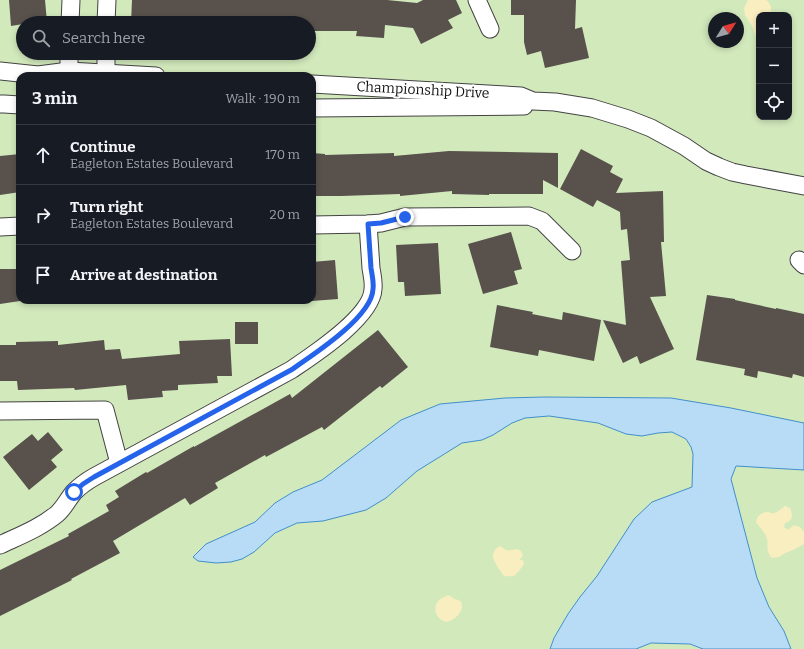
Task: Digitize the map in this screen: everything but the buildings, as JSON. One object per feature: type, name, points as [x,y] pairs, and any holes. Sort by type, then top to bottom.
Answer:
[{"type":"street","points":[[70,0],[70,16]]},
{"type":"street","points":[[106,16],[107,0]]},
{"type":"street","points":[[477,0],[490,29]]},
{"type":"street","points":[[69,60],[69,72]]},
{"type":"street","points":[[106,60],[106,72]]},
{"type":"street","points":[[0,71],[16,73]]},
{"type":"street","name":"Championship Drive","points":[[316,84],[521,96],[532,101],[555,102],[592,108],[651,128],[684,146],[706,161],[732,172],[804,186]]},
{"type":"street","name":"Championship Drive","points":[[316,108],[523,106],[532,101]]},
{"type":"street","points":[[0,104],[16,105]]},
{"type":"street","points":[[316,225],[381,223],[405,217],[529,216],[542,221],[572,251]]},
{"type":"street","points":[[0,545],[39,527],[49,520],[59,512],[74,492],[83,484],[291,370],[354,322],[366,308],[373,290],[368,224]]},
{"type":"street","points":[[0,227],[16,226]]},
{"type":"street","points":[[0,411],[105,410],[119,463]]},
{"type":"green space","points":[[0,0],[804,0],[804,649],[0,649]]},
{"type":"sand","points":[[748,0],[766,0],[770,4],[770,12],[756,12],[756,37],[752,26],[745,15],[744,8]]},
{"type":"sand","points":[[785,506],[790,508],[792,515],[790,521],[785,523],[784,527],[788,530],[794,525],[800,527],[804,532],[804,544],[779,557],[772,558],[768,552],[768,542],[766,536],[756,522],[758,516],[763,513],[774,513]]},
{"type":"sand","points":[[500,546],[506,550],[518,549],[522,552],[523,556],[520,560],[523,560],[524,564],[514,576],[503,575],[494,560],[494,551]]},
{"type":"sand","points":[[448,595],[462,603],[462,609],[457,617],[446,622],[440,619],[436,613],[435,607],[439,600]]},
{"type":"water","points":[[505,398],[671,398],[731,408],[804,423],[804,470],[736,466],[731,479],[757,578],[769,607],[784,631],[791,649],[703,649],[690,644],[651,643],[636,649],[550,649],[554,638],[568,614],[597,576],[634,519],[652,502],[692,487],[693,454],[691,447],[686,439],[672,432],[642,436],[626,434],[598,423],[549,416],[525,418],[512,423],[482,440],[462,443],[417,471],[386,498],[366,510],[323,521],[297,523],[275,533],[254,552],[242,559],[231,562],[216,563],[198,561],[193,557],[206,544],[255,522],[275,503],[293,492],[322,480],[401,420],[440,404]]},
{"type":"route","points":[[74,492],[94,477],[291,370],[354,322],[369,302],[373,290],[368,224],[381,223],[405,217]]}]
